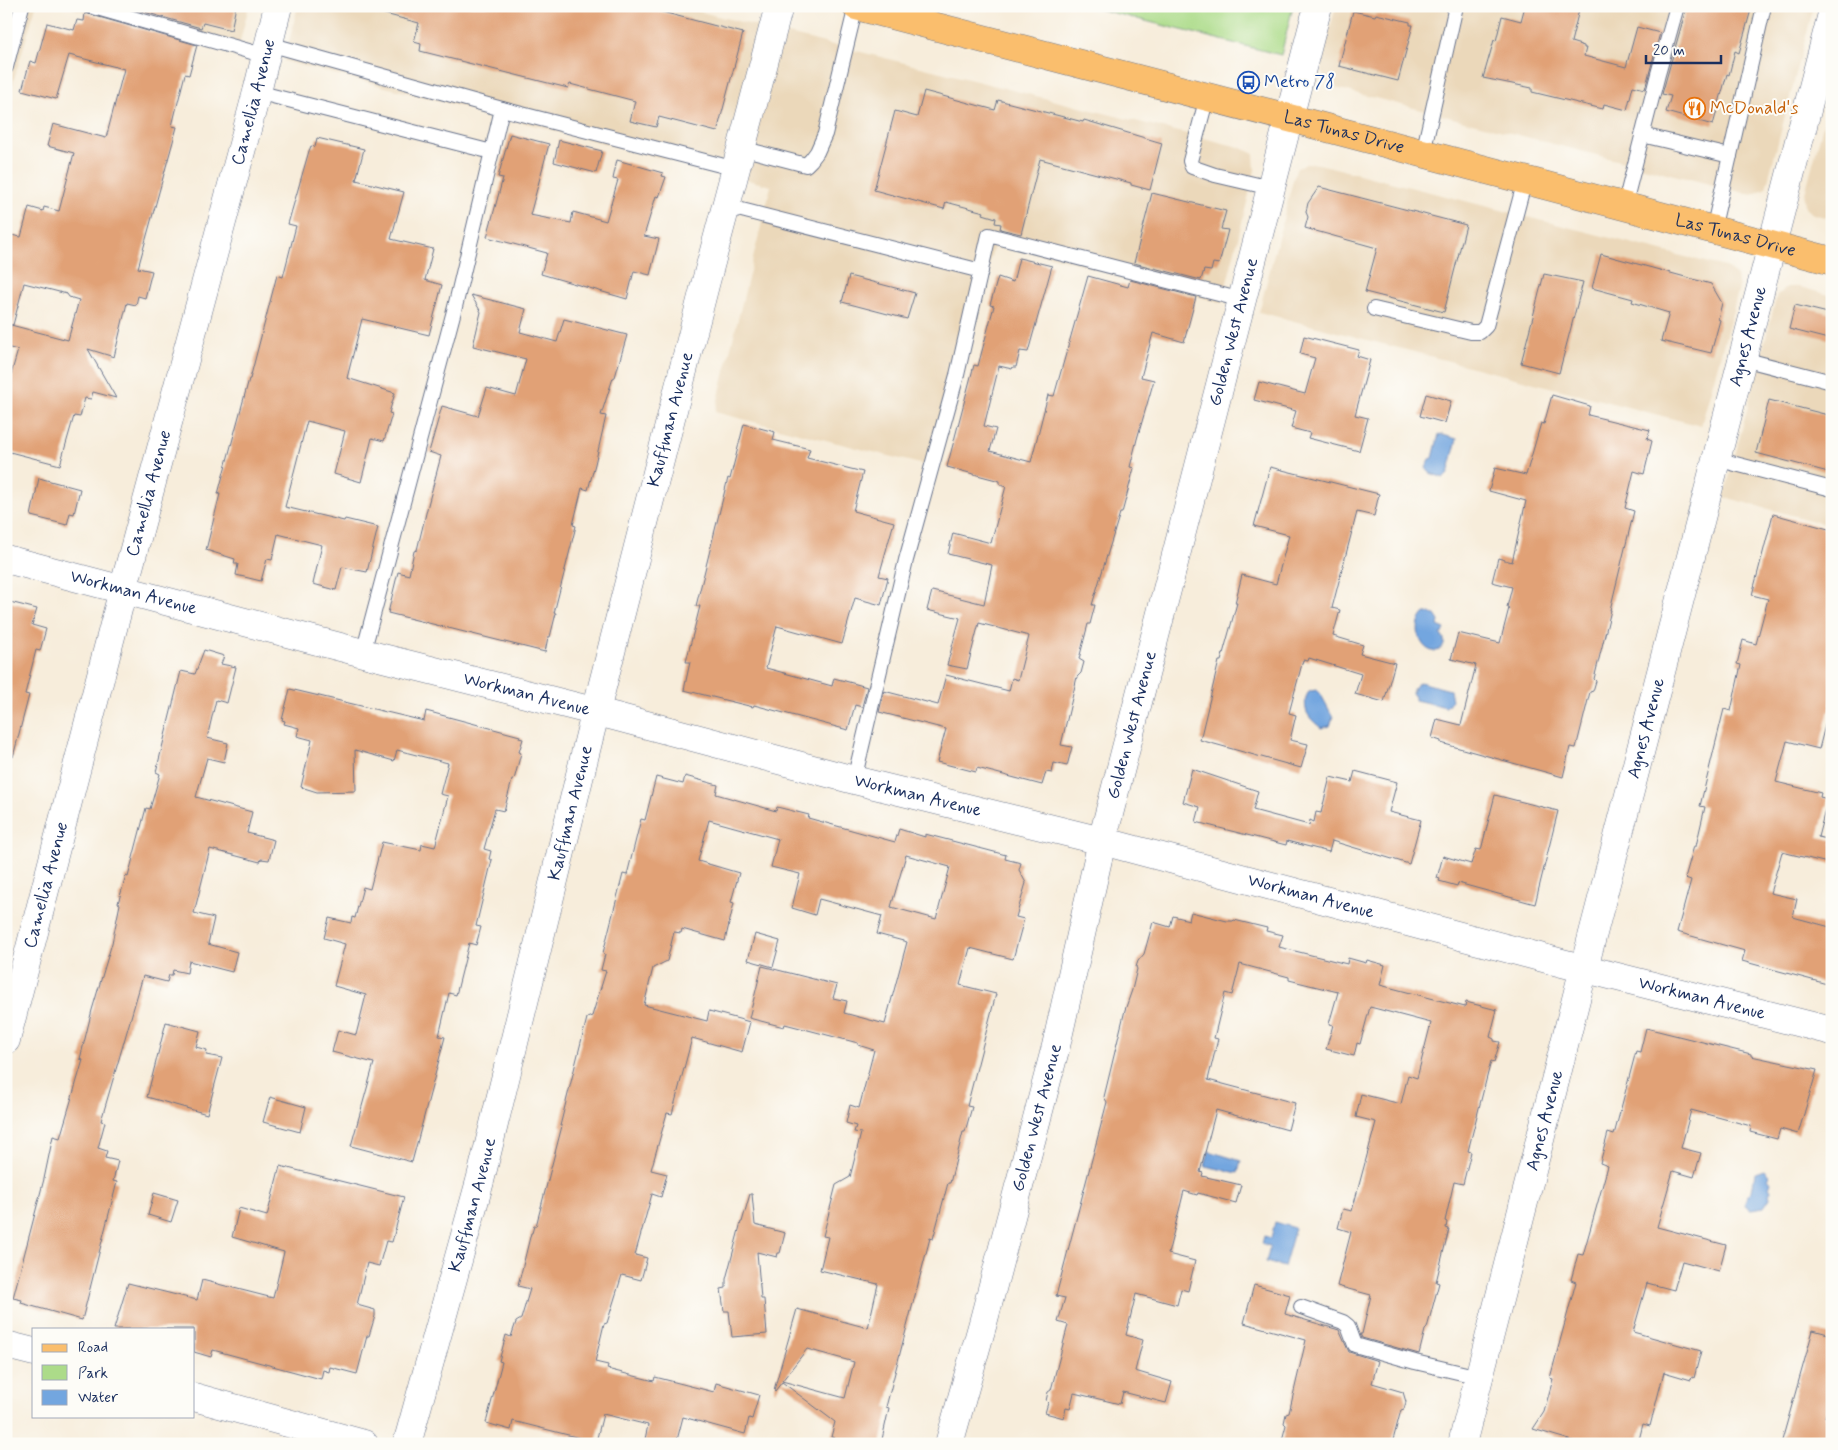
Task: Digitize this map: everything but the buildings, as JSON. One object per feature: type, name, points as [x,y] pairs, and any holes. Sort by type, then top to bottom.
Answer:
[{"type":"main road","name":"Las Tunas Drive","points":[[856,6],[1832,260]]},
{"type":"street","name":"Camellia Avenue","points":[[6,1040],[122,590],[278,6]]},
{"type":"street","name":"Kauffman Avenue","points":[[407,1444],[480,1181],[596,712],[779,6]]},
{"type":"street","name":"Golden West Avenue","points":[[949,1444],[1056,1046],[1102,841],[1318,6]]},
{"type":"street","name":"Agnes Avenue","points":[[1462,1444],[1832,14]]},
{"type":"street","name":"Workman Avenue","points":[[6,559],[854,780],[1102,841],[1832,1031]]},
{"type":"street","points":[[6,1344],[32,1351]]},
{"type":"street","points":[[195,1396],[364,1444]]},
{"type":"lane","points":[[6,67],[12,24],[22,6]]},
{"type":"lane","points":[[90,6],[502,108],[739,158],[806,165],[811,160],[825,134],[856,6]]},
{"type":"lane","points":[[1423,153],[1456,6]]},
{"type":"lane","points":[[1624,207],[1677,6]]},
{"type":"lane","points":[[1713,230],[1764,6]]},
{"type":"lane","points":[[256,92],[492,152]]},
{"type":"lane","points":[[1207,97],[1190,161],[1192,166],[1216,175],[1271,188]]},
{"type":"lane","points":[[363,653],[455,306],[502,108]]},
{"type":"lane","points":[[1642,135],[1730,156]]},
{"type":"lane","points":[[1374,309],[1471,332],[1480,332],[1486,326],[1525,180]]},
{"type":"lane","points":[[726,206],[980,271]]},
{"type":"lane","points":[[854,780],[906,560],[957,375],[989,235],[1242,300]]},
{"type":"lane","points":[[1743,359],[1832,382]]},
{"type":"lane","points":[[1716,459],[1832,489]]},
{"type":"lane","points":[[1301,1307],[1343,1322],[1348,1326],[1355,1344],[1415,1362],[1479,1377]]},
{"type":"shaded area","points":[[6,6],[36,6],[6,105]]},
{"type":"shaded area","points":[[65,6],[249,6],[237,53]]},
{"type":"shaded area","points":[[298,6],[677,6],[1239,147],[1254,154],[1255,170],[1222,303],[995,241],[936,468],[715,412],[771,186],[284,61]]},
{"type":"shaded area","points":[[1336,6],[1814,6],[1766,188],[1752,195],[1336,88],[1324,79],[1321,62]]},
{"type":"shaded area","points":[[1832,91],[1832,219],[1813,214],[1805,208],[1804,197]]},
{"type":"shaded area","points":[[1306,163],[1319,164],[1725,267],[1737,276],[1739,288],[1701,426],[1259,312],[1296,169]]},
{"type":"shaded area","points":[[1787,287],[1800,287],[1832,296],[1832,526],[1724,497],[1777,295]]},
{"type":"green space","points":[[1086,6],[1293,6],[1281,55]]},
{"type":"water","points":[[1439,434],[1457,439],[1448,474],[1444,478],[1430,473],[1426,468],[1430,459],[1433,458]]},
{"type":"water","points":[[1425,613],[1435,615],[1439,621],[1438,626],[1445,629],[1440,634],[1444,639],[1444,645],[1439,650],[1427,649],[1419,637],[1420,621]]},
{"type":"water","points":[[1420,682],[1450,690],[1452,700],[1446,707],[1415,700],[1412,693],[1414,687]]},
{"type":"water","points":[[1317,690],[1320,693],[1333,717],[1330,726],[1321,728],[1307,713],[1306,699],[1310,691]]},
{"type":"water","points":[[1209,1151],[1241,1161],[1238,1173],[1205,1166]]},
{"type":"water","points":[[1764,1170],[1770,1176],[1768,1178],[1771,1182],[1769,1187],[1771,1191],[1769,1194],[1770,1198],[1764,1207],[1751,1209],[1745,1205],[1745,1202],[1752,1191],[1755,1173]]},
{"type":"water","points":[[1275,1222],[1295,1228],[1284,1267],[1266,1262],[1270,1246],[1262,1244],[1264,1236],[1271,1238]]},
{"type":"place","name":"Metro 78","points":[[1248,82]]},
{"type":"place","name":"McDonald's","points":[[1694,108]]}]
